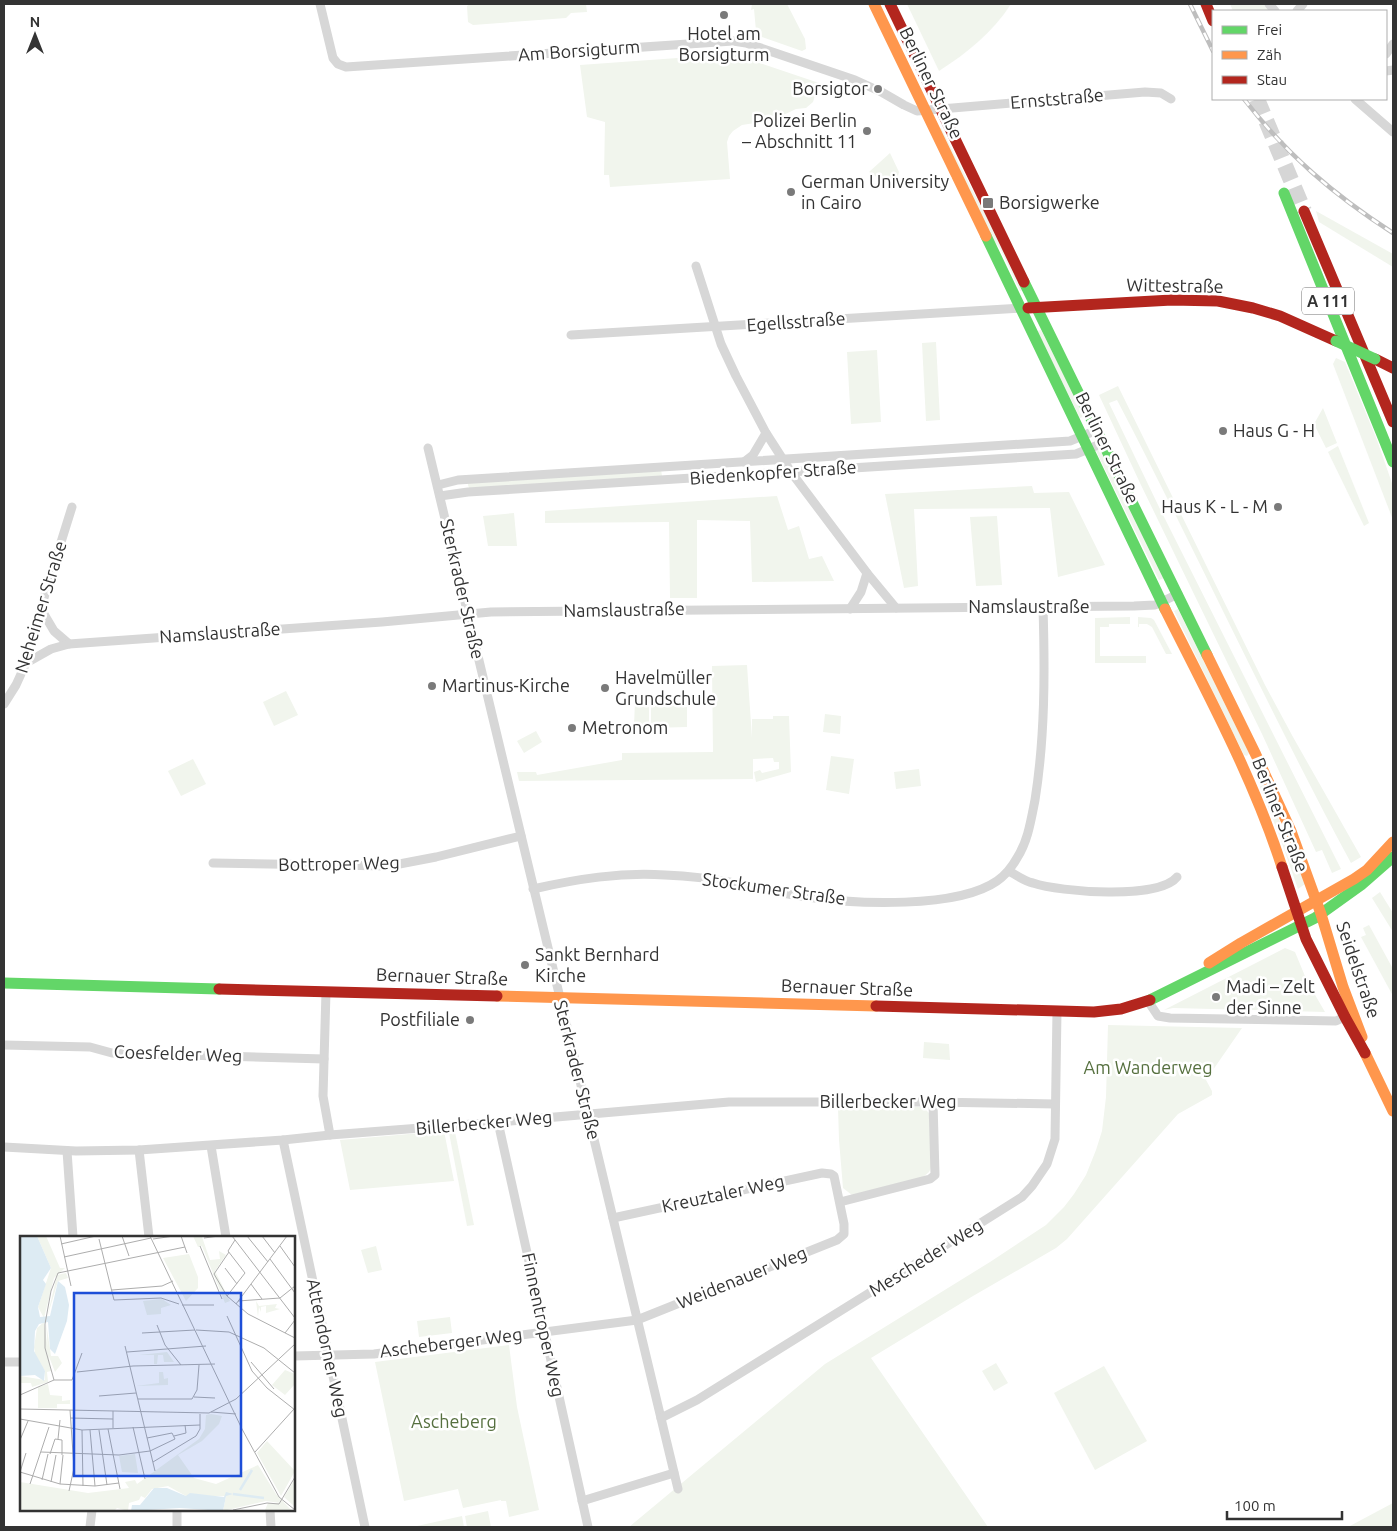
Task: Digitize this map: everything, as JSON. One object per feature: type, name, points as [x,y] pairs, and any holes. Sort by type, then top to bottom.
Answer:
[{"type":"main road","name":"Berliner Straße","points":[[874,4],[1241,762],[1272,836],[1302,925]]},
{"type":"main road","name":"Berliner Straße","points":[[890,4],[1036,307],[1178,594],[1291,831],[1321,914]]},
{"type":"main road","points":[[1206,4],[1212,19]]},
{"type":"main road","name":"A 111","points":[[1284,193],[1393,462]]},
{"type":"main road","name":"A 111","points":[[1304,211],[1393,422]]},
{"type":"main road","name":"Wittestraße","points":[[1021,308],[1172,300],[1218,301],[1280,316],[1336,340],[1393,368]]},
{"type":"main road","name":"Bernauer Straße","points":[[1150,999],[1241,943],[1361,874],[1393,842]]},
{"type":"main road","name":"Bernauer Straße","points":[[4,983],[1094,1012],[1115,1010],[1150,999],[1302,925],[1357,889],[1393,857]]},
{"type":"main road","name":"Seidelstraße","points":[[1321,914],[1344,987],[1349,1015]]},
{"type":"main road","name":"Seidelstraße","points":[[1302,925],[1306,939],[1349,1015],[1393,1111]]},
{"type":"street","name":"Am Borsigturm","points":[[320,4],[333,58],[338,64],[346,67],[733,41],[746,43],[855,80],[917,111],[941,109]]},
{"type":"street","name":"Ernststraße","points":[[941,109],[1145,92],[1161,93],[1171,99]]},
{"type":"street","points":[[1356,100],[1393,132]]},
{"type":"street","points":[[696,266],[714,327],[736,376],[766,433],[790,472],[896,608]]},
{"type":"street","name":"Egellsstraße","points":[[571,336],[1021,308]]},
{"type":"street","name":"Biedenkopfer Straße","points":[[438,485],[458,480],[1070,441],[1097,430]]},
{"type":"street","points":[[744,475],[744,462],[753,455],[766,433]]},
{"type":"street","name":"Biedenkopfer Straße","points":[[440,496],[468,492],[1076,454],[1103,443]]},
{"type":"street","name":"Sterkrader Straße","points":[[428,448],[678,1488]]},
{"type":"street","name":"Neheimer Straße","points":[[4,704],[16,685],[26,663],[72,506]]},
{"type":"street","points":[[850,609],[861,592],[867,573]]},
{"type":"street","name":"Namslaustraße","points":[[26,663],[51,648],[69,644],[491,612],[1141,606],[1155,605],[1178,594]]},
{"type":"street","name":"Stockumer Straße","points":[[533,889],[586,878],[615,875],[663,875],[706,878],[808,897],[850,901],[893,902],[932,900],[970,894],[998,880],[1009,871],[1027,839],[1038,783],[1044,713],[1043,607]]},
{"type":"street","points":[[41,609],[54,631],[69,644]]},
{"type":"street","name":"Bottroper Weg","points":[[213,863],[389,866],[436,857],[521,836]]},
{"type":"street","points":[[1009,871],[1033,884],[1090,892],[1124,892],[1155,888],[1171,883],[1177,877]]},
{"type":"street","points":[[326,992],[323,1096],[330,1135]]},
{"type":"street","points":[[1150,999],[1158,1016],[1170,1018],[1336,1021],[1349,1015]]},
{"type":"street","name":"Mescheder Weg","points":[[661,1418],[697,1400],[900,1275],[1022,1197],[1047,1164],[1054,1139],[1057,1011]]},
{"type":"street","name":"Coesfelder Weg","points":[[4,1044],[90,1047],[112,1053],[324,1059]]},
{"type":"street","name":"Billerbecker Weg","points":[[4,1147],[67,1151],[211,1146],[730,1102],[1055,1104]]},
{"type":"street","points":[[840,1202],[930,1179],[935,1175],[933,1102]]},
{"type":"street","name":"Finnentroper Weg","points":[[498,1122],[588,1527]]},
{"type":"street","name":"Attendorner Weg","points":[[283,1140],[365,1527]]},
{"type":"street","points":[[211,1146],[226,1236]]},
{"type":"street","points":[[139,1150],[149,1236]]},
{"type":"street","points":[[67,1151],[73,1236]]},
{"type":"street","name":"Kreuztaler Weg","points":[[613,1218],[822,1173],[834,1176],[840,1202]]},
{"type":"street","name":"Weidenauer Weg","points":[[637,1320],[837,1240],[844,1234],[840,1202]]},
{"type":"street","name":"Ascheberger Weg","points":[[295,1356],[382,1353],[637,1320]]},
{"type":"street","points":[[4,1362],[20,1362]]},
{"type":"street","points":[[582,1501],[674,1473]]},
{"type":"street","points":[[90,1527],[92,1511]]},
{"type":"street","points":[[177,1511],[177,1527]]},
{"type":"street","points":[[270,1511],[271,1527]]},
{"type":"green space","points":[[470,4],[586,4],[587,12],[571,13],[566,18],[473,25],[468,22],[467,6]]},
{"type":"green space","points":[[752,4],[787,4],[805,39],[806,49],[802,51],[753,34],[756,31],[754,9],[751,10]]},
{"type":"green space","points":[[907,4],[1011,4],[996,24],[979,41],[939,71]]},
{"type":"green space","points":[[1230,4],[1264,4],[1269,10],[1233,10]]},
{"type":"green space","points":[[733,54],[819,83],[813,102],[806,108],[796,109],[773,120],[742,125],[733,131],[727,142],[730,179],[610,187],[609,175],[604,175],[605,122],[587,117],[580,65]]},
{"type":"green space","points":[[941,128],[975,195],[986,212],[1024,290],[1020,291],[1001,250],[992,238],[939,129]]},
{"type":"green space","points":[[890,153],[899,172],[898,176],[883,179],[869,172]]},
{"type":"green space","points":[[1316,211],[1393,254],[1393,267],[1319,222]]},
{"type":"green space","points":[[1041,330],[1085,416],[1080,418],[1037,331]]},
{"type":"green space","points":[[936,342],[940,420],[926,421],[922,343]]},
{"type":"green space","points":[[877,350],[881,422],[851,424],[847,352]]},
{"type":"green space","points":[[1336,358],[1345,362],[1377,440],[1393,486],[1393,520],[1333,364]]},
{"type":"green space","points":[[1118,386],[1265,685],[1361,857],[1351,863],[1291,748],[1117,400],[1109,403],[1159,507],[1341,869],[1332,873],[1322,850],[1316,852],[1262,734],[1099,395]]},
{"type":"green space","points":[[1323,408],[1337,443],[1326,448],[1314,424]]},
{"type":"green space","points":[[1338,446],[1369,523],[1364,526],[1328,452]]},
{"type":"green space","points":[[1100,449],[1164,578],[1159,580],[1096,451]]},
{"type":"green space","points":[[661,469],[662,476],[469,488],[468,485],[468,483]]},
{"type":"green space","points":[[1032,486],[1034,493],[1069,492],[1105,565],[1058,577],[1050,508],[914,509],[918,586],[904,588],[885,494]]},
{"type":"green space","points":[[777,496],[788,530],[799,526],[809,559],[822,556],[834,581],[752,582],[750,521],[697,520],[697,598],[670,598],[669,522],[545,523],[545,511]]},
{"type":"green space","points":[[514,513],[517,546],[488,546],[483,516]]},
{"type":"green space","points":[[997,516],[1002,585],[976,586],[970,517]]},
{"type":"green space","points":[[1178,609],[1249,753],[1247,756],[1244,755],[1174,611]]},
{"type":"green space","points":[[1130,617],[1130,624],[1109,624],[1109,627],[1100,627],[1100,656],[1146,656],[1146,663],[1095,663],[1095,618]]},
{"type":"green space","points":[[1138,617],[1154,620],[1172,654],[1166,654],[1152,627],[1147,624],[1139,624],[1138,627]]},
{"type":"green space","points":[[747,665],[752,738],[752,719],[773,719],[773,716],[789,716],[791,772],[756,782],[754,772],[760,770],[762,773],[779,769],[779,762],[774,762],[773,758],[753,759],[753,779],[519,781],[517,772],[536,772],[537,775],[622,760],[622,753],[713,752],[712,666]]},
{"type":"green space","points":[[286,691],[298,715],[274,726],[263,702]]},
{"type":"green space","points":[[635,702],[649,703],[649,726],[634,725]]},
{"type":"green space","points":[[687,702],[687,727],[651,728],[651,703]]},
{"type":"green space","points":[[825,714],[841,716],[840,734],[823,732]]},
{"type":"green space","points":[[536,731],[542,742],[524,753],[517,741]]},
{"type":"green space","points":[[831,756],[854,759],[849,794],[826,790]]},
{"type":"green space","points":[[193,759],[206,784],[181,796],[168,771]]},
{"type":"green space","points":[[919,769],[921,786],[896,789],[894,772]]},
{"type":"green space","points":[[1264,785],[1305,884],[1298,889],[1260,787]]},
{"type":"green space","points":[[1380,892],[1393,913],[1393,932],[1372,898]]},
{"type":"green space","points":[[1369,925],[1393,969],[1393,996],[1361,937],[1366,935],[1363,928]]},
{"type":"green space","points":[[1285,948],[1295,952],[1307,981],[1325,1012],[1173,1008],[1164,1010]]},
{"type":"green space","name":"Am Wanderweg","points":[[1108,1025],[1242,1028],[1206,1080],[1212,1095],[1178,1114],[1067,1239],[1056,1248],[871,1358],[988,1527],[629,1527],[825,1364],[990,1262],[1046,1225],[1064,1207],[1086,1175],[1102,1131],[1106,1097]]},
{"type":"green space","points":[[924,1042],[949,1044],[950,1060],[923,1058]]},
{"type":"green space","points":[[838,1107],[923,1107],[929,1113],[932,1166],[929,1172],[923,1177],[852,1195],[843,1188]]},
{"type":"green space","points":[[444,1131],[454,1181],[350,1190],[340,1140]]},
{"type":"green space","points":[[455,1132],[474,1225],[467,1226],[449,1133]]},
{"type":"green space","points":[[376,1246],[382,1270],[368,1273],[361,1250]]},
{"type":"green space","points":[[450,1317],[452,1333],[419,1337],[417,1321]]},
{"type":"green space","name":"Ascheberg","points":[[509,1345],[517,1407],[539,1510],[509,1517],[506,1501],[501,1500],[463,1508],[458,1489],[404,1501],[375,1362]]},
{"type":"green space","points":[[996,1363],[1008,1383],[994,1391],[982,1371]]},
{"type":"green space","points":[[1104,1366],[1147,1441],[1095,1470],[1054,1393]]},
{"type":"green space","points":[[1393,1503],[1393,1527],[1348,1527]]},
{"type":"green space","points":[[488,1511],[491,1527],[467,1527],[465,1516]]},
{"type":"green space","points":[[462,1516],[464,1527],[417,1527],[417,1526]]},
{"type":"tunnel","points":[[1257,100],[1304,211]]},
{"type":"railway","points":[[1190,4],[1212,49]]},
{"type":"railway","points":[[1245,100],[1277,138],[1312,173],[1371,219],[1393,233]]},
{"type":"traffic: fast","points":[[1284,193],[1393,462]]},
{"type":"traffic: fast","points":[[986,236],[1165,609]]},
{"type":"traffic: fast","points":[[1024,282],[1207,655]]},
{"type":"traffic: fast","points":[[1336,341],[1375,359]]},
{"type":"traffic: fast","points":[[1150,1000],[1315,918],[1361,885],[1393,857]]},
{"type":"traffic: fast","points":[[4,983],[219,989]]},
{"type":"traffic: slow","points":[[874,4],[986,236]]},
{"type":"traffic: slow","points":[[1165,609],[1243,768],[1282,867]]},
{"type":"traffic: slow","points":[[1207,655],[1291,831],[1321,914],[1343,987],[1362,1037]]},
{"type":"traffic: slow","points":[[1209,963],[1354,879],[1367,870],[1393,842]]},
{"type":"traffic: slow","points":[[497,996],[876,1006]]},
{"type":"traffic: slow","points":[[1365,1053],[1393,1111]]},
{"type":"traffic: jam","points":[[890,4],[1024,282]]},
{"type":"traffic: jam","points":[[1206,4],[1212,19]]},
{"type":"traffic: jam","points":[[1304,211],[1393,422]]},
{"type":"traffic: jam","points":[[1028,308],[1172,300],[1218,301],[1280,316],[1336,341]]},
{"type":"traffic: jam","points":[[1375,359],[1393,368]]},
{"type":"traffic: jam","points":[[1282,867],[1306,939],[1365,1053]]},
{"type":"traffic: jam","points":[[219,989],[497,996]]},
{"type":"traffic: jam","points":[[876,1006],[1094,1012],[1121,1009],[1150,1000]]},
{"type":"place","name":"Hotel am Borsigturm","points":[[724,15]]},
{"type":"place","name":"Borsigtor","points":[[878,89]]},
{"type":"place","name":"Polizei Berlin – Abschnitt 11","points":[[867,131]]},
{"type":"place","name":"German University in Cairo","points":[[791,192]]},
{"type":"place","name":"Borsigwerke","points":[[988,203]]},
{"type":"place","name":"Haus G - H","points":[[1223,431]]},
{"type":"place","name":"Haus K - L - M","points":[[1278,507]]},
{"type":"place","name":"Martinus-Kirche","points":[[432,686]]},
{"type":"place","name":"Havelmüller Grundschule","points":[[605,688]]},
{"type":"place","name":"Metronom","points":[[572,728]]},
{"type":"place","name":"Sankt Bernhard Kirche","points":[[525,965]]},
{"type":"place","name":"Madi – Zelt der Sinne","points":[[1216,997]]},
{"type":"place","name":"Postfiliale","points":[[470,1020]]}]
